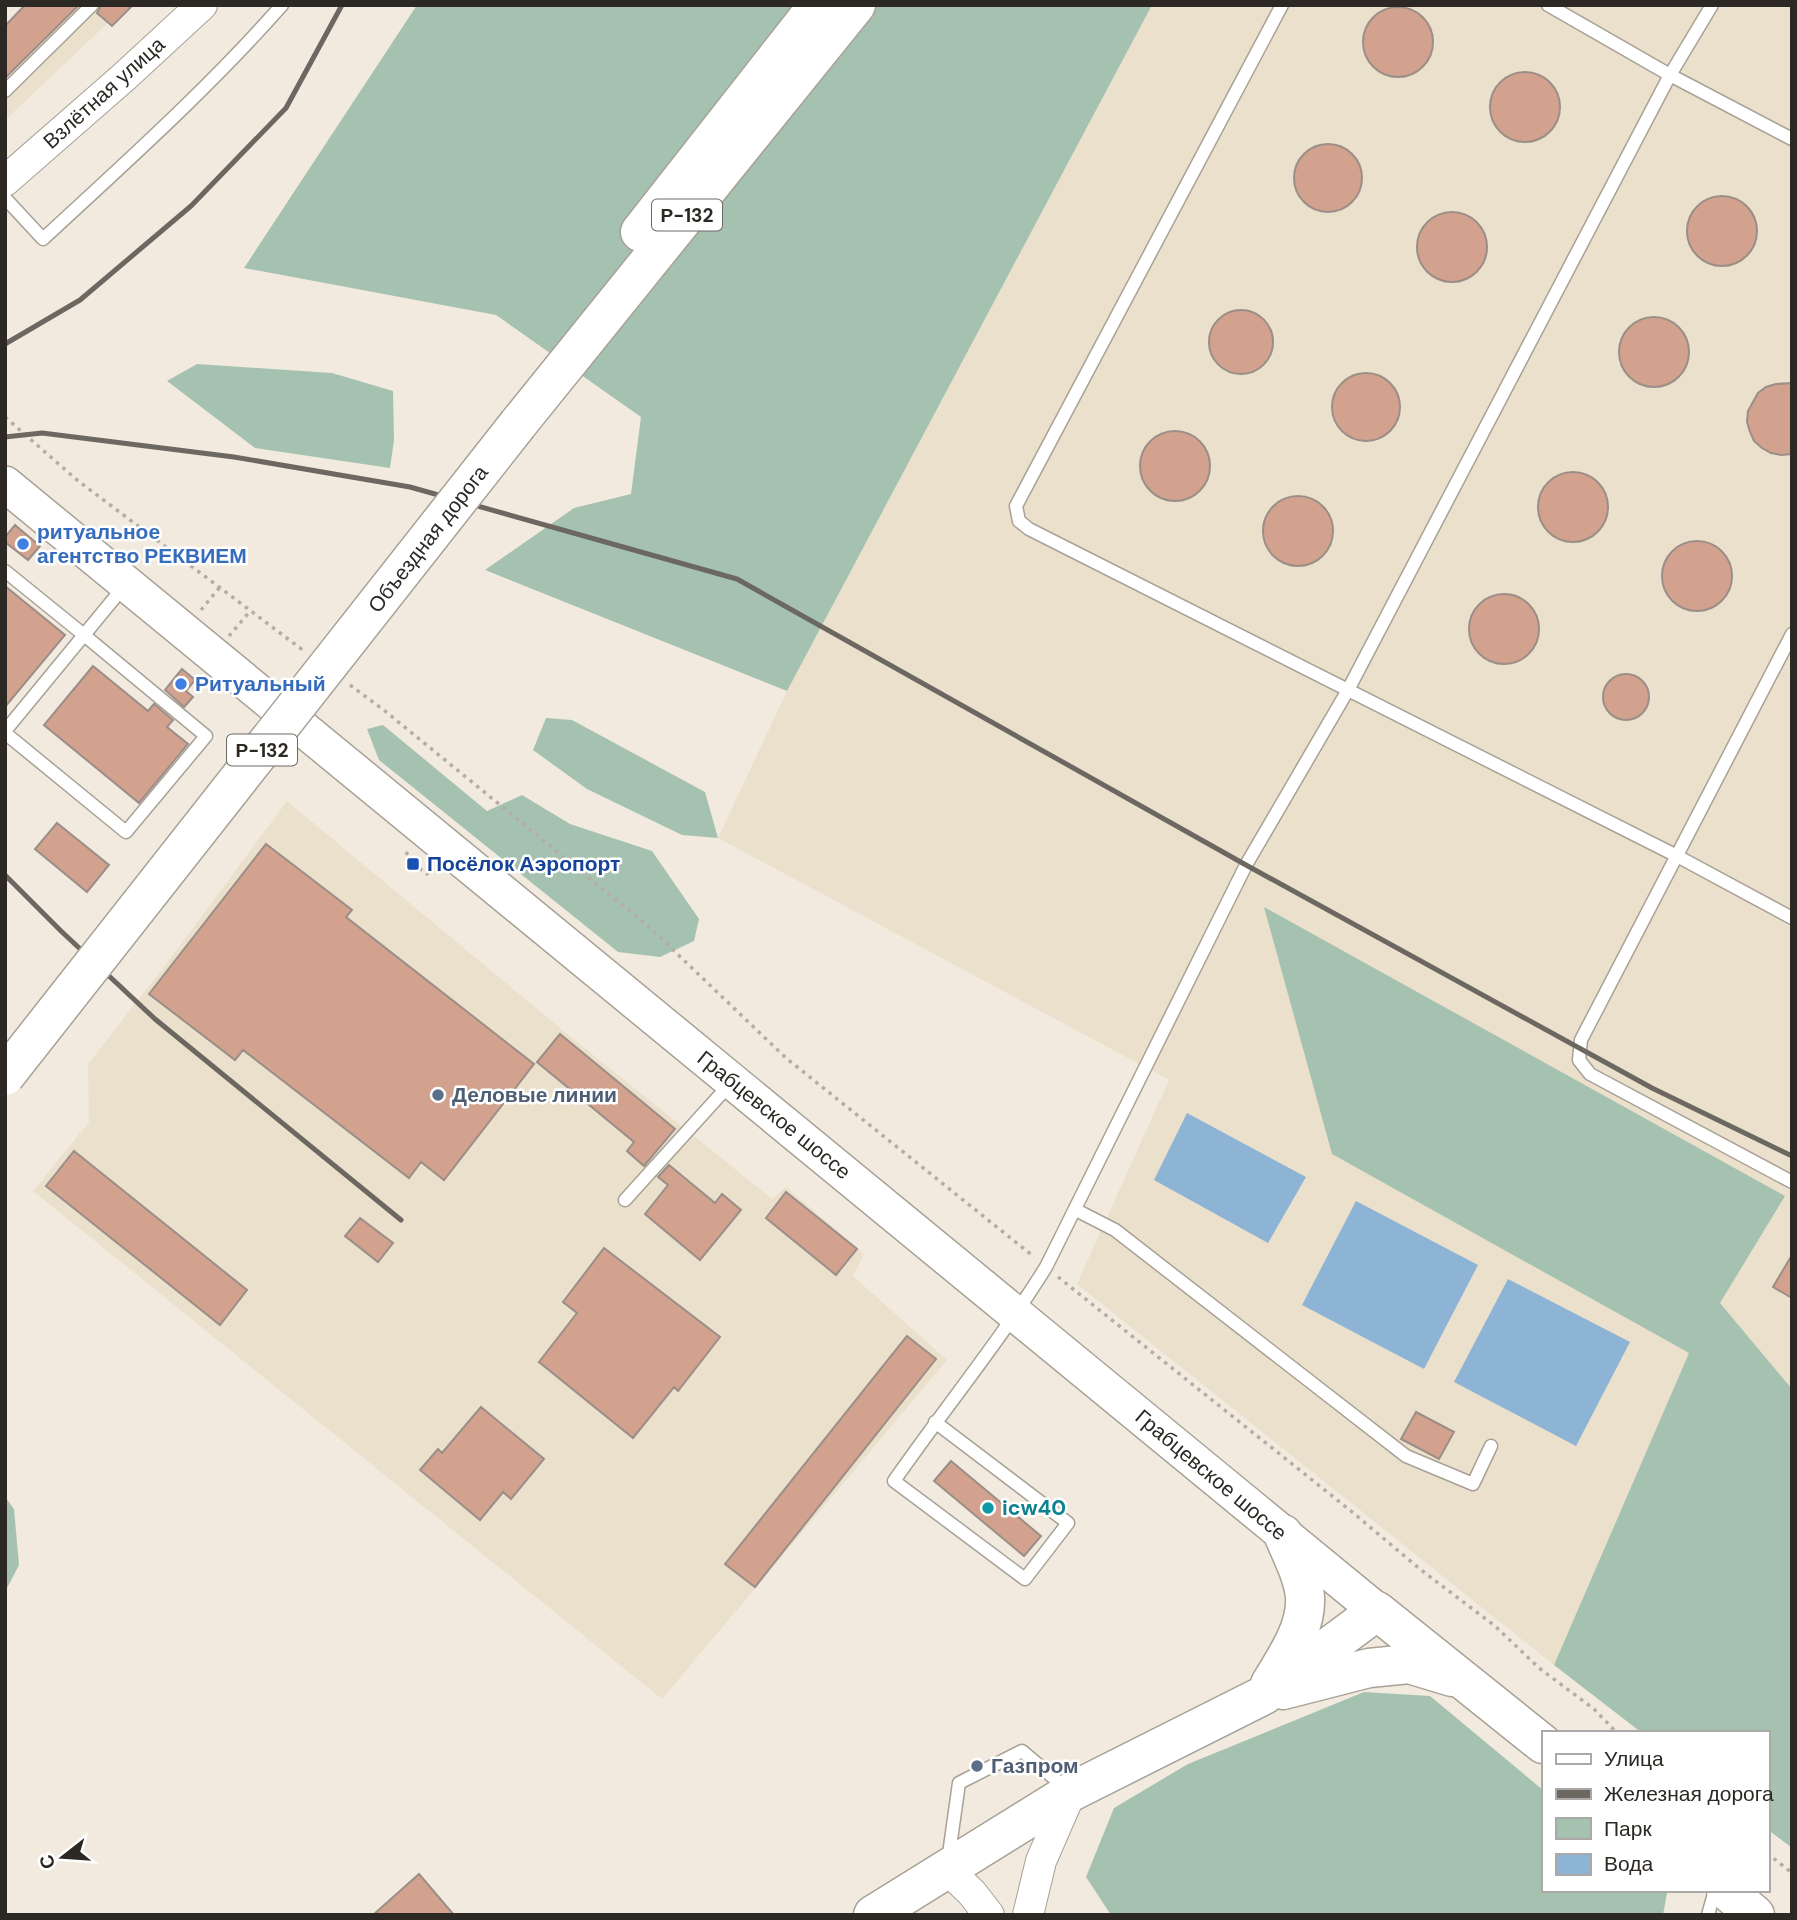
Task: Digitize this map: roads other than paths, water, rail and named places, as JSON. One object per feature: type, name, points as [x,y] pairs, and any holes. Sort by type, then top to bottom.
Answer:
[{"type":"main road","name":"Объездная дорога","points":[[5,1076],[510,415],[818,5]]},
{"type":"main road","name":"Объездная дорога","points":[[5,1034],[510,415],[856,5]]},
{"type":"main road","name":"Грабцевское шоссе","points":[[5,484],[1283,1534],[1542,1743]]},
{"type":"main road","points":[[1264,1695],[1300,1627],[1305,1599],[1302,1581],[1283,1534]]},
{"type":"main road","points":[[873,1915],[1071,1792],[1264,1695],[1377,1611]]},
{"type":"main road","points":[[1264,1695],[1369,1668],[1409,1664],[1465,1681]]},
{"type":"main road","points":[[1728,1892],[1755,1915]]},
{"type":"street","name":"Взлётная улица","points":[[5,181],[202,5]]},
{"type":"street","points":[[1028,1915],[1041,1861],[1071,1792]]},
{"type":"street","points":[[947,1869],[972,1893],[989,1915]]},
{"type":"lane","points":[[5,91],[92,5]]},
{"type":"lane","points":[[5,198],[43,239],[167,123],[254,37],[282,5]]},
{"type":"lane","points":[[1282,5],[1016,506],[1019,521],[1029,529],[1677,856],[1792,918]]},
{"type":"lane","points":[[1548,5],[1670,75],[1792,139]]},
{"type":"lane","points":[[935,1422],[1068,1523],[1026,1579],[894,1481],[935,1422],[1017,1314],[1046,1267],[1246,864],[1348,690],[1670,75],[1712,5]]},
{"type":"lane","points":[[5,570],[84,635],[206,736],[126,832],[5,732],[84,635],[126,584]]},
{"type":"lane","points":[[1792,634],[1581,1040],[1579,1060],[1590,1074],[1792,1182]]},
{"type":"lane","points":[[625,1200],[733,1082]]},
{"type":"lane","points":[[1076,1210],[1115,1230],[1406,1456],[1473,1484],[1491,1446]]},
{"type":"lane","points":[[947,1869],[959,1783],[1022,1751],[1071,1792]]},
{"type":"lane","points":[[1708,1915],[1714,1892]]},
{"type":"water","points":[[1187,1113],[1306,1177],[1268,1243],[1154,1180]]},
{"type":"water","points":[[1356,1201],[1478,1265],[1424,1369],[1302,1305]]},
{"type":"water","points":[[1508,1279],[1630,1342],[1576,1446],[1454,1382]]},
{"type":"railway","points":[[5,344],[80,300],[191,206],[286,108],[342,5]]},
{"type":"railway","points":[[5,437],[42,433],[234,457],[410,487],[737,579],[1246,865],[1652,1088],[1792,1156]]},
{"type":"railway","points":[[5,875],[155,1019],[401,1220]]},
{"type":"place","name":"ритуальное агентство РЕКВИЕМ","points":[[23,544]]},
{"type":"place","name":"Ритуальный","points":[[181,684]]},
{"type":"place","name":"Посёлок Аэропорт","points":[[413,864]]},
{"type":"place","name":"Деловые линии","points":[[438,1095]]},
{"type":"place","name":"icw40","points":[[988,1508]]},
{"type":"place","name":"Газпром","points":[[977,1766]]}]
